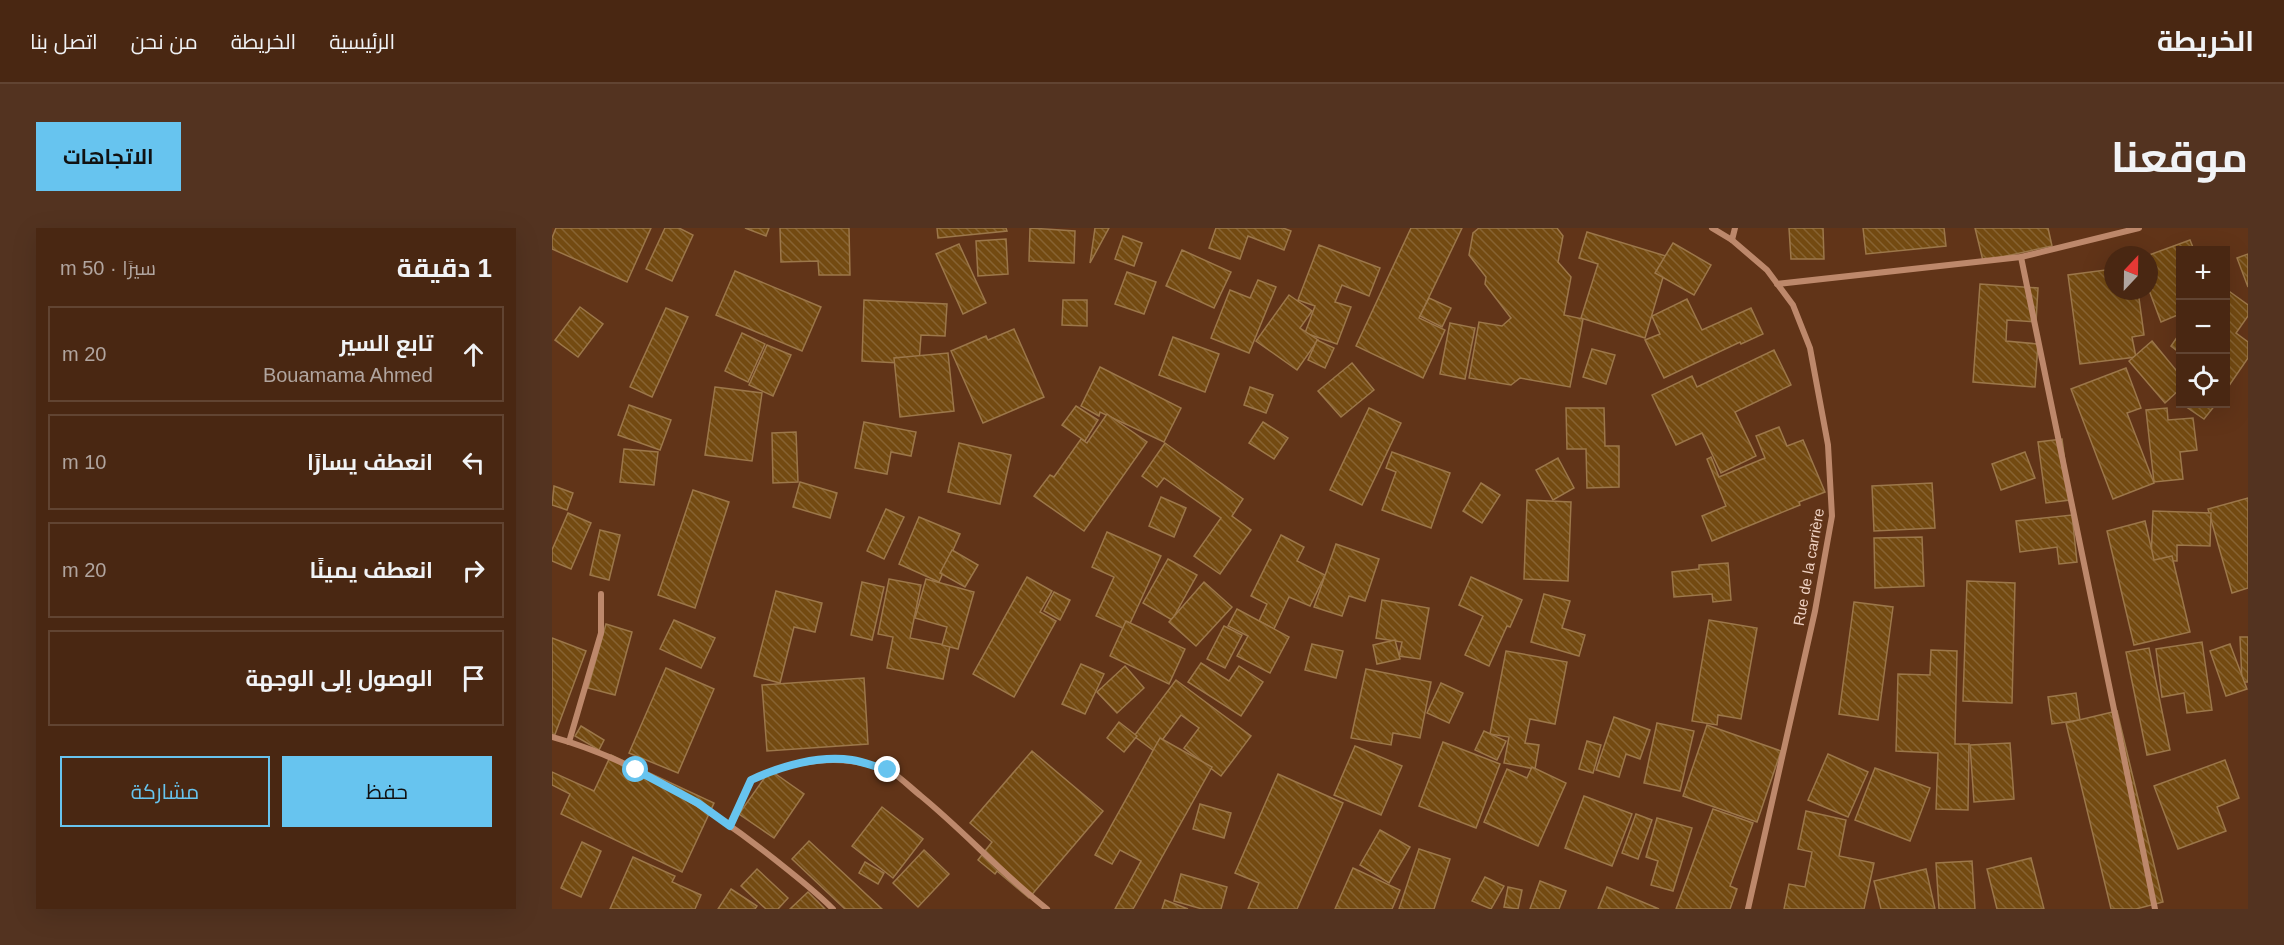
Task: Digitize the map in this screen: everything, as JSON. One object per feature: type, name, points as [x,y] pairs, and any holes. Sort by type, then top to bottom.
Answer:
[{"type":"street","name":"Rue de la carrière","points":[[1712,228],[1731,240],[1767,270],[1793,305],[1810,348],[1828,445],[1832,516],[1815,610],[1748,909]]},
{"type":"street","points":[[1731,240],[1735,228]]},
{"type":"street","points":[[1777,284],[2021,257],[2139,228]]},
{"type":"street","points":[[2021,257],[2155,909]]},
{"type":"street","points":[[569,742],[601,633],[601,594]]},
{"type":"street","points":[[552,737],[636,770],[698,803],[768,854],[833,909]]},
{"type":"street","points":[[730,826],[751,780],[768,772],[794,765],[828,759],[851,760],[888,770],[964,832],[1008,877],[1047,909]]},
{"type":"building","points":[[556,228],[651,228],[627,282],[552,249],[552,238]]},
{"type":"building","points":[[665,228],[679,228],[693,235],[672,281],[646,269]]},
{"type":"building","points":[[745,228],[769,228],[766,236]]},
{"type":"building","points":[[780,228],[849,228],[850,275],[819,275],[818,261],[781,262]]},
{"type":"building","points":[[937,228],[1006,228],[1007,231],[938,238]]},
{"type":"building","points":[[1030,228],[1075,231],[1074,263],[1029,261]]},
{"type":"building","points":[[1095,228],[1109,228],[1090,263]]},
{"type":"building","points":[[1216,228],[1283,228],[1291,231],[1284,250],[1248,236],[1240,259],[1209,248]]},
{"type":"building","points":[[1411,228],[1462,228],[1419,318],[1445,330],[1423,378],[1356,346]]},
{"type":"building","points":[[1479,228],[1557,228],[1563,236],[1558,262],[1571,277],[1564,315],[1583,319],[1570,387],[1520,378],[1511,385],[1469,378],[1479,322],[1502,326],[1511,318],[1485,284],[1486,277],[1469,255],[1473,233]]},
{"type":"building","points":[[1789,228],[1823,228],[1824,259],[1791,259]]},
{"type":"building","points":[[1863,228],[1944,228],[1946,246],[1866,254]]},
{"type":"building","points":[[1975,228],[2048,228],[2052,246],[1983,261]]},
{"type":"building","points":[[1587,232],[1669,257],[1645,338],[1581,318],[1598,264],[1579,258]]},
{"type":"building","points":[[1123,236],[1142,243],[1134,266],[1115,259]]},
{"type":"building","points":[[1006,239],[1008,274],[978,276],[976,241]]},
{"type":"building","points":[[2190,240],[2192,246],[2176,246],[2176,316],[2161,322],[2153,300],[2158,300],[2158,252]]},
{"type":"building","points":[[1673,243],[1711,265],[1694,295],[1655,273]]},
{"type":"building","points":[[959,244],[986,303],[963,314],[936,254]]},
{"type":"building","points":[[1319,245],[1380,268],[1369,296],[1342,285],[1335,302],[1351,307],[1337,344],[1305,333],[1315,306],[1298,300]]},
{"type":"building","points":[[1182,250],[1231,272],[1214,308],[1166,286]]},
{"type":"building","points":[[2248,254],[2248,287],[2237,258]]},
{"type":"building","points":[[2104,270],[2104,300],[2139,300],[2144,335],[2132,337],[2136,357],[2080,364],[2068,275]]},
{"type":"building","points":[[735,271],[821,307],[802,351],[716,315]]},
{"type":"building","points":[[1127,272],[1156,282],[1144,314],[1115,304]]},
{"type":"building","points":[[1258,280],[1276,287],[1249,353],[1211,338],[1230,290],[1250,298]]},
{"type":"building","points":[[1980,284],[2038,288],[2036,322],[2007,320],[2006,341],[2038,344],[2035,387],[1973,382]]},
{"type":"building","points":[[2230,292],[2248,305],[2248,316],[2236,333],[2248,342],[2248,358],[2230,384]]},
{"type":"building","points":[[1289,295],[1312,311],[1300,328],[1318,340],[1297,370],[1256,341]]},
{"type":"building","points":[[1429,298],[1451,308],[1442,327],[1420,316]]},
{"type":"building","points":[[1687,299],[1702,330],[1751,308],[1763,334],[1741,344],[1740,342],[1664,378],[1645,340],[1660,334],[1652,316]]},
{"type":"building","points":[[864,300],[947,304],[945,336],[921,335],[919,364],[862,361]]},
{"type":"building","points":[[1063,300],[1087,300],[1087,326],[1062,325]]},
{"type":"building","points":[[580,307],[603,324],[578,357],[555,340]]},
{"type":"building","points":[[666,308],[688,317],[652,397],[630,387]]},
{"type":"building","points":[[1450,323],[1475,328],[1465,379],[1440,374]]},
{"type":"building","points":[[1014,329],[1044,397],[983,423],[951,351],[986,336],[988,340]]},
{"type":"building","points":[[742,333],[765,344],[748,382],[725,371]]},
{"type":"building","points":[[1173,337],[1219,354],[1205,392],[1159,375]]},
{"type":"building","points":[[2176,339],[2176,350],[2171,346]]},
{"type":"building","points":[[1317,340],[1334,348],[1325,368],[1308,360]]},
{"type":"building","points":[[2152,341],[2176,370],[2176,393],[2165,403],[2129,361]]},
{"type":"building","points":[[767,345],[791,355],[773,396],[749,385]]},
{"type":"building","points":[[1592,349],[1615,355],[1606,384],[1583,377]]},
{"type":"building","points":[[1774,350],[1791,385],[1735,412],[1756,456],[1721,473],[1702,433],[1676,445],[1652,395],[1692,376],[1697,387]]},
{"type":"building","points":[[948,353],[954,411],[900,417],[894,358]]},
{"type":"building","points":[[1352,363],[1374,390],[1341,417],[1318,391]]},
{"type":"building","points":[[1100,367],[1181,408],[1164,442],[1100,412],[1099,416],[1081,406]]},
{"type":"building","points":[[2126,368],[2141,408],[2127,413],[2154,483],[2113,499],[2071,389]]},
{"type":"building","points":[[715,387],[762,393],[752,461],[705,455]]},
{"type":"building","points":[[1250,387],[1273,395],[1266,413],[1244,405]]},
{"type":"building","points":[[629,405],[671,420],[660,450],[618,435]]},
{"type":"building","points":[[1076,406],[1098,420],[1085,441],[1062,425]]},
{"type":"building","points":[[1369,408],[1401,423],[1362,505],[1330,490]]},
{"type":"building","points":[[1566,408],[1604,408],[1605,446],[1619,446],[1619,487],[1587,488],[1586,449],[1567,449]]},
{"type":"building","points":[[2167,408],[2168,420],[2193,418],[2197,450],[2180,452],[2183,479],[2154,482],[2146,410]]},
{"type":"building","points":[[2188,408],[2213,408],[2204,419]]},
{"type":"building","points":[[1107,414],[1147,442],[1084,531],[1034,496],[1050,475],[1054,477],[1081,439],[1087,443]]},
{"type":"building","points":[[864,422],[916,432],[911,456],[891,452],[887,474],[855,468]]},
{"type":"building","points":[[1263,422],[1288,438],[1274,459],[1249,443]]},
{"type":"building","points":[[1779,427],[1787,446],[1803,440],[1825,492],[1799,502],[1800,505],[1712,541],[1702,516],[1726,506],[1707,459],[1711,457],[1719,477],[1765,458],[1756,436]]},
{"type":"building","points":[[796,432],[798,482],[773,483],[772,433]]},
{"type":"building","points":[[2062,439],[2070,500],[2046,503],[2038,442]]},
{"type":"building","points":[[959,443],[1011,455],[1000,504],[948,492]]},
{"type":"building","points":[[1165,443],[1243,499],[1232,516],[1251,530],[1220,574],[1194,556],[1221,518],[1164,478],[1157,487],[1142,476]]},
{"type":"building","points":[[624,449],[658,452],[654,485],[620,482]]},
{"type":"building","points":[[1392,452],[1450,473],[1431,528],[1382,510],[1396,472],[1386,468]]},
{"type":"building","points":[[2025,452],[2035,478],[2001,490],[1992,464]]},
{"type":"building","points":[[1558,458],[1574,488],[1553,500],[1536,470]]},
{"type":"building","points":[[800,482],[837,493],[830,518],[793,507]]},
{"type":"building","points":[[1481,483],[1500,495],[1482,523],[1463,511]]},
{"type":"building","points":[[1932,483],[1935,528],[1874,531],[1872,486]]},
{"type":"building","points":[[554,486],[573,493],[567,510],[552,505]]},
{"type":"building","points":[[693,490],[729,502],[695,608],[658,595]]},
{"type":"building","points":[[1161,497],[1186,508],[1174,537],[1149,526]]},
{"type":"building","points":[[2248,498],[2248,588],[2232,593],[2208,509]]},
{"type":"building","points":[[1527,500],[1571,502],[1568,581],[1524,579]]},
{"type":"building","points":[[886,509],[904,517],[884,559],[867,551]]},
{"type":"building","points":[[2153,511],[2211,513],[2210,546],[2177,545],[2177,561],[2151,560]]},
{"type":"building","points":[[568,513],[591,523],[571,569],[552,561],[552,550]]},
{"type":"building","points":[[2072,515],[2077,562],[2059,564],[2057,547],[2020,552],[2016,521]]},
{"type":"building","points":[[919,517],[960,534],[939,582],[899,564]]},
{"type":"building","points":[[2145,521],[2154,560],[2172,556],[2190,632],[2134,645],[2107,531]]},
{"type":"building","points":[[600,530],[620,535],[609,580],[590,575]]},
{"type":"building","points":[[1107,532],[1161,556],[1127,630],[1096,616],[1114,577],[1092,567]]},
{"type":"building","points":[[1281,535],[1304,547],[1297,561],[1325,575],[1310,606],[1289,597],[1274,629],[1259,621],[1267,604],[1251,596]]},
{"type":"building","points":[[1922,537],[1924,586],[1875,588],[1874,538]]},
{"type":"building","points":[[1336,544],[1379,559],[1365,601],[1349,596],[1342,616],[1314,607]]},
{"type":"building","points":[[952,550],[978,565],[965,587],[940,573]]},
{"type":"building","points":[[1168,559],[1197,575],[1172,620],[1143,603]]},
{"type":"building","points":[[1728,563],[1731,600],[1713,602],[1712,594],[1674,597],[1672,572],[1699,569],[1699,565]]},
{"type":"building","points":[[1027,577],[1052,591],[1040,612],[1056,621],[1014,697],[973,674]]},
{"type":"building","points":[[1471,577],[1522,600],[1489,666],[1465,655],[1483,616],[1459,605]]},
{"type":"building","points":[[889,579],[921,585],[910,638],[950,646],[943,679],[887,668],[893,637],[878,634]]},
{"type":"building","points":[[926,579],[974,592],[958,649],[942,645],[947,627],[915,618]]},
{"type":"building","points":[[1967,581],[2015,583],[2012,703],[1963,701]]},
{"type":"building","points":[[862,582],[884,587],[872,640],[851,635]]},
{"type":"building","points":[[1204,582],[1232,607],[1196,646],[1169,622]]},
{"type":"building","points":[[776,591],[822,603],[815,632],[794,627],[780,683],[754,676]]},
{"type":"building","points":[[1054,592],[1070,600],[1060,620],[1044,611]]},
{"type":"building","points":[[1544,594],[1570,601],[1562,628],[1585,635],[1579,656],[1531,642]]},
{"type":"building","points":[[1382,600],[1429,608],[1420,659],[1399,656],[1402,642],[1376,638]]},
{"type":"building","points":[[1854,602],[1893,607],[1878,720],[1839,714]]},
{"type":"building","points":[[1237,609],[1289,637],[1270,673],[1237,656],[1248,636],[1228,626]]},
{"type":"building","points":[[674,620],[715,638],[701,668],[660,649]]},
{"type":"building","points":[[1709,620],[1757,628],[1741,719],[1718,715],[1717,725],[1692,721]]},
{"type":"building","points":[[1126,621],[1185,649],[1169,684],[1110,656]]},
{"type":"building","points":[[606,624],[632,632],[615,695],[588,688]]},
{"type":"building","points":[[1224,626],[1242,635],[1225,668],[1207,659]]},
{"type":"building","points":[[2240,637],[2248,637],[2248,682],[2242,682]]},
{"type":"building","points":[[552,638],[586,651],[554,737],[552,736]]},
{"type":"building","points":[[1395,640],[1400,659],[1377,664],[1373,645]]},
{"type":"building","points":[[2202,642],[2212,710],[2187,713],[2184,693],[2162,697],[2156,649]]},
{"type":"building","points":[[1312,644],[1343,651],[1336,678],[1305,670]]},
{"type":"building","points":[[2230,644],[2247,689],[2226,696],[2210,651]]},
{"type":"building","points":[[2149,648],[2170,750],[2147,755],[2126,652]]},
{"type":"building","points":[[1931,650],[1957,651],[1955,744],[1969,744],[1968,810],[1936,809],[1938,753],[1896,751],[1898,674],[1930,675]]},
{"type":"building","points":[[1506,651],[1567,662],[1555,724],[1530,719],[1525,743],[1539,745],[1535,769],[1504,763],[1509,737],[1490,734]]},
{"type":"building","points":[[1201,663],[1229,681],[1239,666],[1263,682],[1241,716],[1188,682]]},
{"type":"building","points":[[1081,664],[1104,674],[1085,714],[1062,704]]},
{"type":"building","points":[[1125,666],[1144,688],[1117,713],[1097,692]]},
{"type":"building","points":[[666,668],[714,689],[678,773],[629,753]]},
{"type":"building","points":[[1366,669],[1431,682],[1420,738],[1393,733],[1391,745],[1351,738]]},
{"type":"building","points":[[864,678],[868,744],[767,751],[762,685]]},
{"type":"building","points":[[1176,680],[1251,736],[1221,776],[1184,748],[1199,728],[1181,715],[1154,751],[1134,736]]},
{"type":"building","points":[[1441,683],[1463,693],[1449,723],[1427,713]]},
{"type":"building","points":[[2076,693],[2080,720],[2052,724],[2048,697]]},
{"type":"building","points":[[2117,711],[2163,902],[2136,909],[2111,909],[2066,723]]},
{"type":"building","points":[[1614,717],[1650,730],[1640,759],[1626,754],[1619,777],[1596,770]]},
{"type":"building","points":[[1119,722],[1137,736],[1124,752],[1107,738]]},
{"type":"building","points":[[1657,723],[1694,731],[1680,791],[1644,783]]},
{"type":"building","points":[[1707,725],[1781,751],[1757,822],[1683,796]]},
{"type":"building","points":[[581,726],[604,740],[599,750],[575,736]]},
{"type":"building","points":[[1484,731],[1506,741],[1497,760],[1475,750]]},
{"type":"building","points":[[1160,738],[1212,767],[1133,909],[1115,909],[1141,861],[1120,850],[1112,864],[1095,855]]},
{"type":"building","points":[[1587,741],[1601,745],[1593,773],[1579,769]]},
{"type":"building","points":[[1443,742],[1500,764],[1476,828],[1419,806]]},
{"type":"building","points":[[2010,743],[2014,799],[1974,802],[1970,745]]},
{"type":"building","points":[[1355,746],[1402,766],[1381,815],[1334,795]]},
{"type":"building","points":[[1032,751],[1103,811],[1029,898],[997,871],[995,874],[978,860],[992,842],[970,823]]},
{"type":"building","points":[[1828,754],[1868,772],[1848,817],[1808,800]]},
{"type":"building","points":[[611,755],[714,803],[682,872],[561,814],[570,794],[552,785],[552,772],[594,791]]},
{"type":"building","points":[[2225,760],[2239,798],[2217,807],[2226,831],[2178,849],[2154,786]]},
{"type":"building","points":[[1532,767],[1566,783],[1538,846],[1484,822],[1507,769],[1527,778]]},
{"type":"building","points":[[1875,768],[1930,788],[1910,841],[1855,820]]},
{"type":"building","points":[[770,770],[804,794],[774,838],[739,814]]},
{"type":"building","points":[[1278,774],[1343,803],[1297,909],[1248,909],[1259,883],[1235,873]]},
{"type":"building","points":[[1584,796],[1632,814],[1612,866],[1565,848]]},
{"type":"building","points":[[1200,804],[1231,813],[1224,838],[1193,829]]},
{"type":"building","points":[[882,807],[923,839],[893,878],[852,846]]},
{"type":"building","points":[[1713,809],[1753,823],[1730,886],[1737,889],[1730,909],[1676,909]]},
{"type":"building","points":[[1806,811],[1846,820],[1839,856],[1874,863],[1864,909],[1784,909],[1789,884],[1805,887],[1812,852],[1798,849]]},
{"type":"building","points":[[1636,814],[1652,820],[1638,859],[1622,853]]},
{"type":"building","points":[[1657,818],[1692,828],[1673,891],[1651,885],[1658,861],[1646,857]]},
{"type":"building","points":[[1380,830],[1410,847],[1389,883],[1360,865]]},
{"type":"building","points":[[809,841],[882,909],[845,909],[792,859]]},
{"type":"building","points":[[582,842],[601,851],[581,897],[561,888]]},
{"type":"building","points":[[1419,849],[1450,859],[1434,909],[1399,909]]},
{"type":"building","points":[[924,850],[949,874],[918,907],[893,883]]},
{"type":"building","points":[[633,857],[675,876],[672,882],[701,895],[695,909],[610,909]]},
{"type":"building","points":[[2031,858],[2044,909],[1997,909],[1987,869]]},
{"type":"building","points":[[1972,861],[1975,909],[1939,909],[1936,863]]},
{"type":"building","points":[[865,862],[884,873],[878,884],[859,873]]},
{"type":"building","points":[[1353,868],[1400,890],[1392,909],[1335,909]]},
{"type":"building","points":[[757,869],[788,898],[778,909],[766,909],[741,886]]},
{"type":"building","points":[[1926,869],[1935,909],[1881,909],[1874,881]]},
{"type":"building","points":[[1181,874],[1227,887],[1221,909],[1202,909],[1174,901]]},
{"type":"building","points":[[1485,877],[1504,886],[1491,909],[1472,901]]},
{"type":"building","points":[[1540,881],[1566,891],[1559,909],[1530,909]]},
{"type":"building","points":[[1508,887],[1522,890],[1518,909],[1504,907]]},
{"type":"building","points":[[1607,887],[1659,909],[1598,909]]},
{"type":"building","points":[[731,889],[757,906],[755,909],[718,909]]},
{"type":"building","points":[[808,892],[825,909],[790,909]]},
{"type":"building","points":[[1165,900],[1188,909],[1162,909]]},
{"type":"route","points":[[636,770],[698,803],[730,826],[751,780],[768,772],[828,759],[851,760],[888,770]]}]
